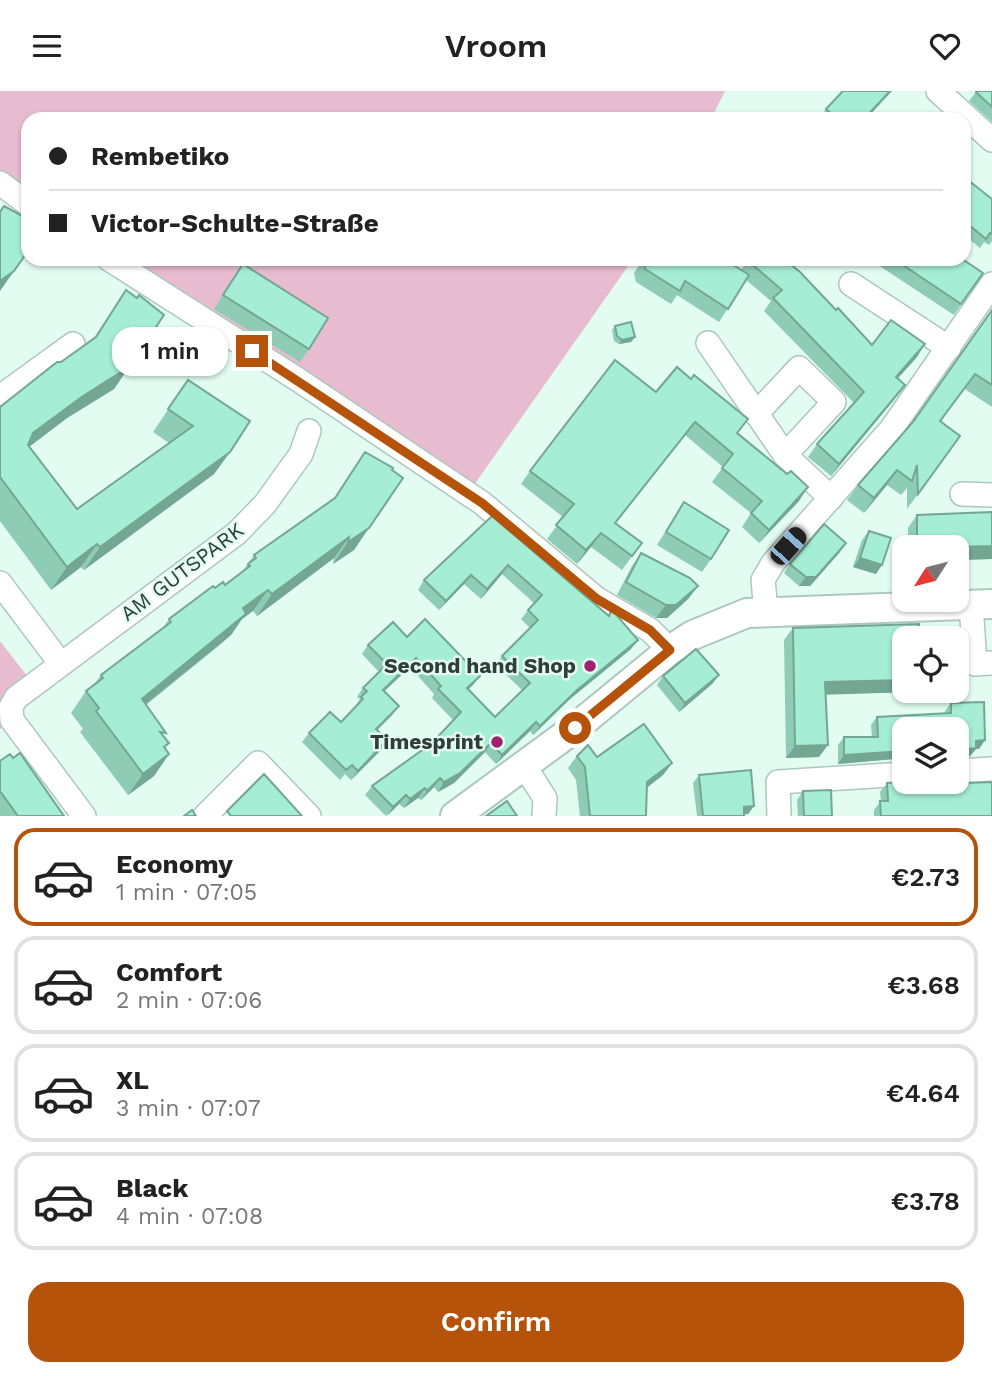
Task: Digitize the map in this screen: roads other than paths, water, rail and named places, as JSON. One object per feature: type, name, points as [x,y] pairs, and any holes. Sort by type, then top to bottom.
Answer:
[{"type":"main road","points":[[455,816],[525,767],[670,650],[693,635],[726,621],[747,613],[766,610],[982,604]]},
{"type":"street","points":[[938,91],[961,112]]},
{"type":"street","points":[[971,121],[992,140]]},
{"type":"street","points":[[0,183],[21,199]]},
{"type":"street","points":[[120,266],[297,379],[482,503],[597,599],[650,630],[670,650]]},
{"type":"street","points":[[851,284],[949,348]]},
{"type":"street","points":[[766,610],[763,580],[773,563],[892,428],[992,284]]},
{"type":"street","points":[[708,343],[785,455],[831,498]]},
{"type":"street","points":[[0,397],[74,344]]},
{"type":"street","points":[[756,414],[799,368],[834,402],[785,455]]},
{"type":"street","name":"AM GUTSPARK","points":[[84,816],[12,720],[11,707],[16,698],[237,533],[265,504],[302,454],[309,431]]},
{"type":"street","points":[[962,493],[992,495]]},
{"type":"street","points":[[0,583],[61,664]]},
{"type":"street","points":[[982,604],[975,664],[992,663]]},
{"type":"street","points":[[205,816],[258,763],[301,813]]},
{"type":"street","points":[[525,767],[545,798],[544,816]]},
{"type":"street","points":[[969,770],[992,769]]},
{"type":"street","points":[[779,816],[778,782],[892,775]]},
{"type":"place","name":"Second hand Shop","points":[[590,666]]},
{"type":"place","name":"Timesprint","points":[[497,742]]}]
